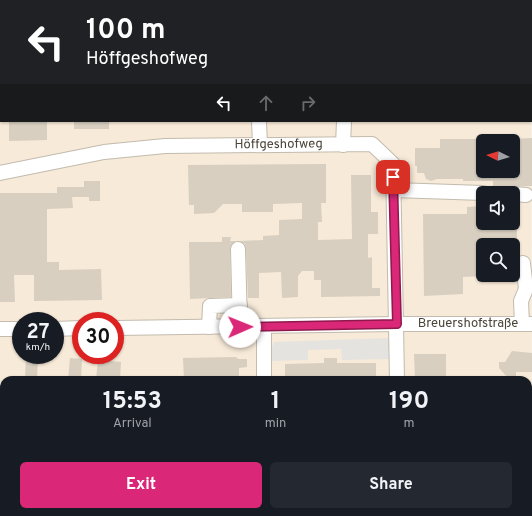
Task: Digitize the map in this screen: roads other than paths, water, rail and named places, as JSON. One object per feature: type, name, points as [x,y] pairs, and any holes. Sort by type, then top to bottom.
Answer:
[{"type":"street","points":[[260,122],[260,145]]},
{"type":"street","points":[[343,145],[344,122]]},
{"type":"street","name":"Höffgeshofweg","points":[[0,173],[119,150],[165,146],[372,144],[393,164],[398,376]]},
{"type":"street","points":[[394,190],[476,193]]},
{"type":"street","points":[[238,249],[240,327]]},
{"type":"street","points":[[523,263],[526,289],[521,301],[527,324]]},
{"type":"street","points":[[209,327],[210,306],[240,305]]},
{"type":"street","name":"Breuershofstraße","points":[[124,328],[397,324],[527,324]]},
{"type":"street","points":[[264,326],[264,376]]},
{"type":"street","points":[[0,329],[12,329]]}]
